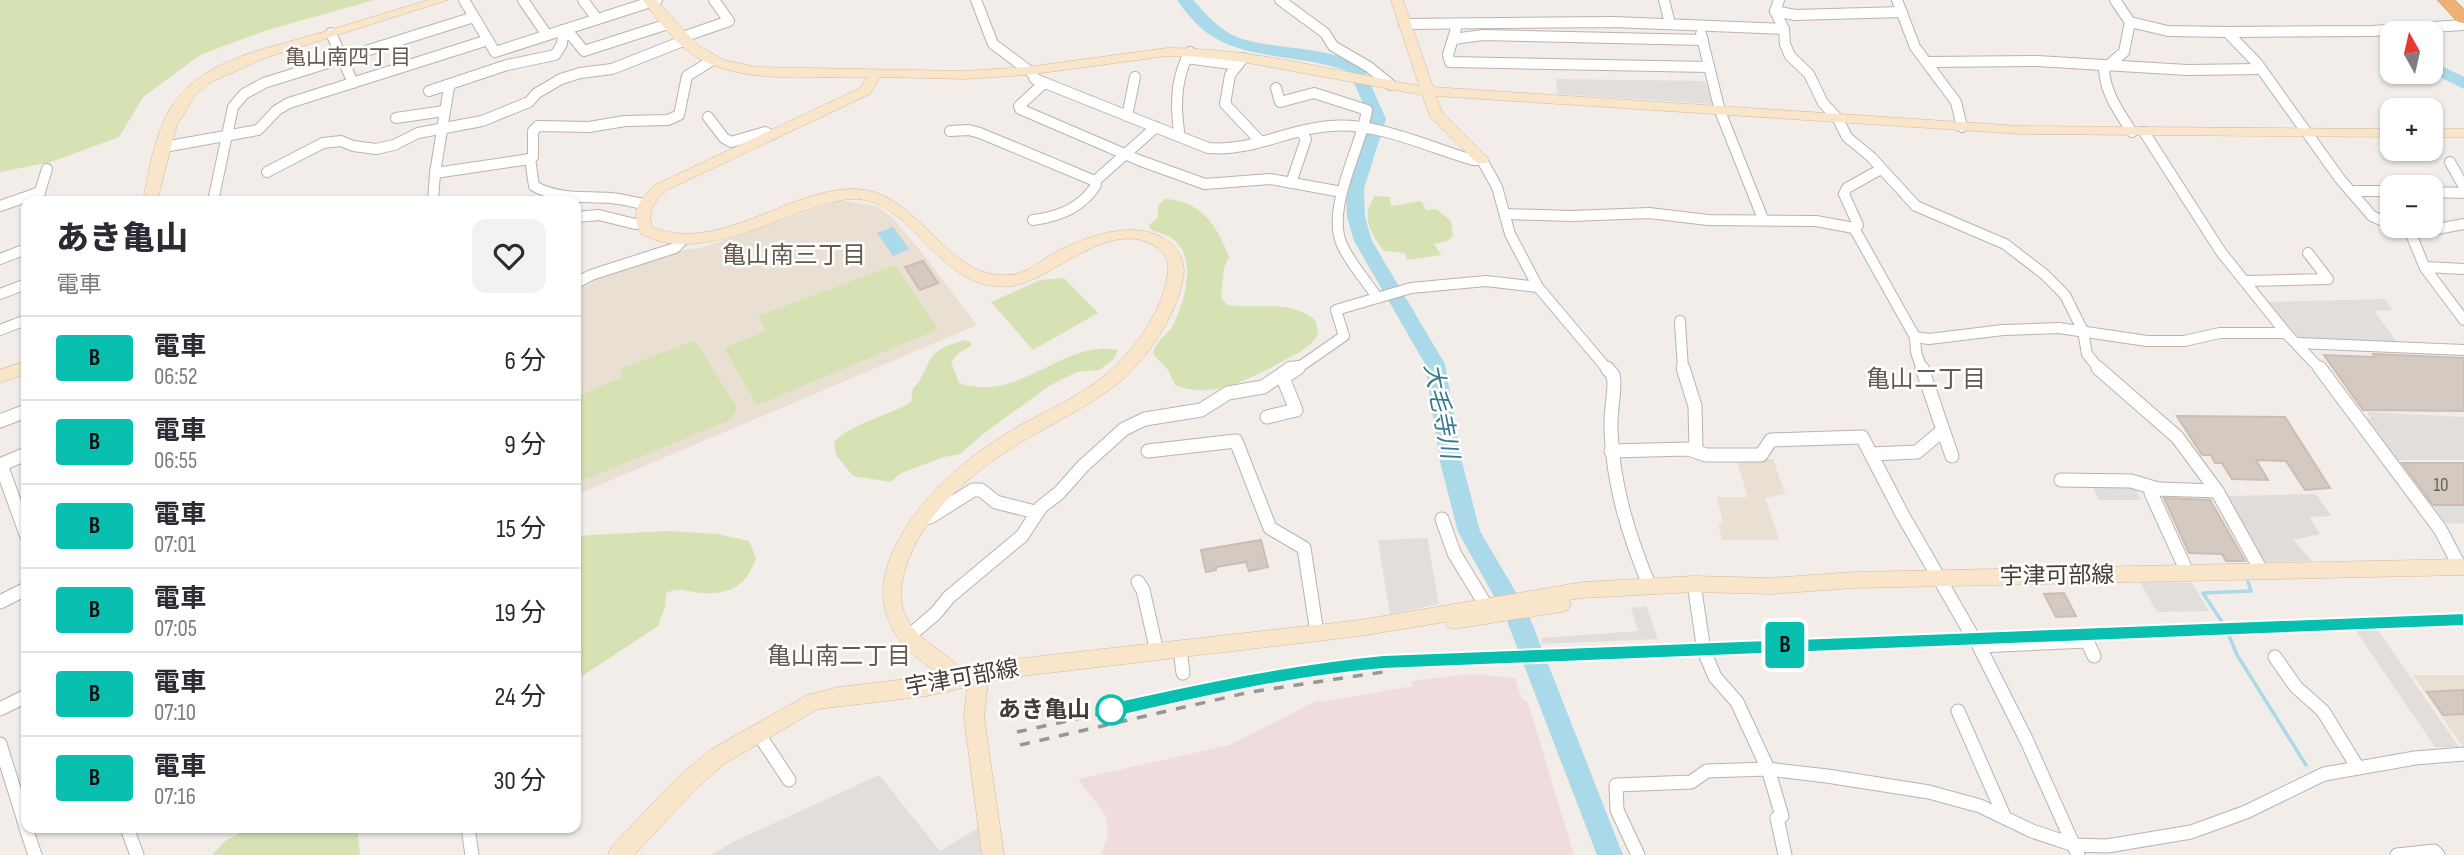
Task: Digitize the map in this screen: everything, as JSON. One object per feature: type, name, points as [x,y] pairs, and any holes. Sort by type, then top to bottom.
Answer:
[{"type":"street","points":[[151,196],[178,103],[203,80],[237,63],[442,0]]},
{"type":"street","points":[[464,0],[495,52],[564,32],[653,1],[681,40],[711,61],[756,71],[942,76],[1027,71],[1167,52],[1425,91],[1838,119],[1962,127],[2138,132],[2380,133]]},
{"type":"street","points":[[523,0],[547,36]]},
{"type":"street","points":[[583,0],[597,19]]},
{"type":"street","points":[[267,172],[323,142],[341,141],[353,146],[376,149],[394,145],[410,136],[482,121],[529,102],[537,93],[561,79],[580,73],[612,69],[729,21],[714,0]]},
{"type":"street","points":[[976,0],[993,44],[1042,84],[1220,150],[1232,150],[1329,125],[1393,135],[1473,160],[1482,160]]},
{"type":"street","points":[[1280,0],[1325,33],[1333,46],[1369,67],[1387,85]]},
{"type":"street","points":[[1397,0],[1425,91],[1435,114],[1492,172],[1510,233],[1538,287],[1613,375],[1616,386],[1609,414],[1617,496],[1650,587]]},
{"type":"street","points":[[1664,0],[1670,24]]},
{"type":"street","points":[[1779,0],[1775,11],[1784,29],[1785,44],[1790,56],[1809,74],[1823,103],[1838,119],[1847,137],[1916,206],[2004,244],[2065,295],[2083,331],[2087,354],[2096,366],[2181,439],[2201,463],[2262,572]]},
{"type":"street","points":[[1897,0],[1913,44],[1961,107],[1962,127]]},
{"type":"street","points":[[2115,0],[2130,22],[2168,31],[2372,31],[2464,25],[2457,13],[2438,0]]},
{"type":"street","points":[[1775,11],[1795,15],[1902,12]]},
{"type":"street","points":[[214,196],[233,107],[244,94],[264,83],[474,18]]},
{"type":"street","points":[[1404,24],[1457,25],[1538,21],[1784,29]]},
{"type":"street","points":[[2130,22],[2124,52],[2107,66],[2103,75],[2110,96],[2221,252],[2247,281],[2286,333],[2298,343],[2432,516],[2453,547],[2463,570]]},
{"type":"street","points":[[564,32],[572,36],[584,51],[668,24]]},
{"type":"street","points":[[1457,25],[1448,55],[1450,62],[1709,67]]},
{"type":"street","points":[[1699,25],[1720,111],[1763,219]]},
{"type":"street","points":[[429,91],[449,87],[507,65],[555,55],[562,44],[564,32]]},
{"type":"street","points":[[2227,32],[2261,69],[2350,191],[2372,216],[2380,220]]},
{"type":"street","points":[[331,33],[353,83]]},
{"type":"street","points":[[1453,39],[1483,35],[1703,40]]},
{"type":"street","points":[[164,147],[258,130],[277,110],[289,103],[488,40]]},
{"type":"street","points":[[1176,135],[1179,131],[1175,113],[1188,55]]},
{"type":"street","points":[[553,196],[534,186],[530,159],[533,157],[533,131],[538,126],[589,128],[625,121],[668,121],[679,115],[687,76],[711,61]]},
{"type":"street","points":[[1240,61],[1230,75],[1225,104],[1260,141]]},
{"type":"street","points":[[1926,62],[2037,61],[2188,70],[2261,69]]},
{"type":"street","points":[[875,75],[865,90],[662,187],[644,204],[642,223],[646,230],[665,240],[683,240],[835,197],[860,194],[871,196],[890,206],[974,275],[999,282],[1020,279],[1066,253],[1108,238],[1136,236],[1159,242],[1167,249],[1176,266],[1168,301],[1160,320],[1128,363],[1101,387],[985,457],[935,500],[906,543],[892,584],[891,602],[908,637],[919,649],[951,671],[957,681]]},
{"type":"street","points":[[1127,116],[1135,77]]},
{"type":"street","points":[[1042,84],[1019,106],[1020,109],[1205,184],[1270,179],[1342,192]]},
{"type":"street","points":[[433,196],[440,129],[449,87]]},
{"type":"street","points":[[1276,88],[1280,102],[1314,93],[1367,110],[1367,130],[1342,192],[1337,226],[1342,246],[1379,296]]},
{"type":"street","points":[[529,102],[538,126]]},
{"type":"street","points":[[396,118],[444,111]]},
{"type":"street","points":[[708,117],[724,138],[731,142],[765,132],[771,135]]},
{"type":"street","points":[[1095,181],[1156,127]]},
{"type":"street","points":[[950,131],[969,130],[979,133],[1095,181]]},
{"type":"street","points":[[1291,183],[1306,139],[1301,132]]},
{"type":"street","points":[[2443,133],[2464,133]]},
{"type":"street","points":[[435,173],[530,159]]},
{"type":"street","points":[[2449,162],[2464,187]]},
{"type":"street","points":[[38,196],[47,169]]},
{"type":"street","points":[[1854,228],[1858,225],[1844,194],[1847,188],[1881,169]]},
{"type":"street","points":[[1033,220],[1055,218],[1093,193],[1095,181]]},
{"type":"street","points":[[2350,191],[2380,191]]},
{"type":"street","points":[[2443,192],[2464,193]]},
{"type":"street","points":[[581,199],[610,198],[644,204]]},
{"type":"street","points":[[0,206],[21,201]]},
{"type":"street","points":[[1505,214],[1571,216],[1649,213],[1708,220],[1816,221],[1854,228]]},
{"type":"street","points":[[581,217],[599,215],[635,224],[642,223]]},
{"type":"street","points":[[2443,228],[2464,224]]},
{"type":"street","points":[[1854,228],[1915,337],[1916,352],[1952,456]]},
{"type":"street","points":[[2412,238],[2413,247],[2425,267],[2464,320]]},
{"type":"street","points":[[581,280],[675,248],[683,240]]},
{"type":"street","points":[[0,259],[21,249]]},
{"type":"street","points":[[2247,281],[2328,279],[2308,253]]},
{"type":"street","points":[[2425,267],[2464,269]]},
{"type":"street","points":[[1267,417],[1296,410],[1283,378],[1344,336],[1336,310],[1411,288],[1446,287],[1486,281],[1538,287]]},
{"type":"street","points":[[0,294],[21,286]]},
{"type":"street","points":[[1680,321],[1682,365],[1695,406],[1696,450]]},
{"type":"street","points":[[0,330],[21,322]]},
{"type":"street","points":[[1915,337],[1959,336],[2003,330],[2083,331],[2113,338],[2184,341],[2220,333],[2286,333]]},
{"type":"street","points":[[2298,343],[2464,349]]},
{"type":"street","points":[[908,637],[936,613],[949,597],[1022,536],[1035,512],[1059,494],[1094,455],[1136,422],[1201,410],[1212,406],[1228,393],[1263,387],[1284,370],[1297,366]]},
{"type":"street","points":[[0,377],[21,369]]},
{"type":"street","points":[[0,421],[21,413]]},
{"type":"street","points":[[1872,454],[1925,448],[1937,432],[1943,430]]},
{"type":"street","points":[[1611,451],[1696,450],[1706,455],[1761,455],[1771,440],[1862,437],[1969,632]]},
{"type":"street","points":[[1148,451],[1236,441],[1270,528],[1304,548],[1317,633]]},
{"type":"street","points":[[20,499],[1,465],[21,456]]},
{"type":"street","points":[[2061,480],[2131,481],[2158,489],[2217,491]]},
{"type":"street","points":[[2158,489],[2151,493],[2188,574]]},
{"type":"street","points":[[920,520],[932,516],[973,490],[981,490],[996,502],[1035,512]]},
{"type":"street","points":[[1442,519],[1454,553],[1491,608]]},
{"type":"street","name":"宇津可部線","points":[[618,855],[686,784],[717,757],[814,701],[838,695],[957,681],[1006,669],[1360,628],[1650,587],[1694,584],[1771,586],[1854,580],[2463,570]]},
{"type":"street","points":[[1138,582],[1143,590],[1157,652]]},
{"type":"street","points":[[1694,584],[1704,652],[1715,677],[1737,702],[1768,769],[1782,816],[1777,818],[1785,855]]},
{"type":"street","points":[[0,602],[21,592]]},
{"type":"street","points":[[2076,850],[2026,739],[1979,646],[2087,641],[2094,656]]},
{"type":"street","points":[[1180,650],[1183,673]]},
{"type":"street","points":[[2275,657],[2296,687],[2323,711],[2358,768]]},
{"type":"street","points":[[978,676],[974,717],[993,855]]},
{"type":"street","points":[[0,709],[21,698]]},
{"type":"street","points":[[1958,711],[2005,818]]},
{"type":"street","points":[[758,733],[789,780]]},
{"type":"street","points":[[0,744],[5,778],[21,815]]},
{"type":"street","points":[[1638,855],[1617,810],[1616,785],[1691,782],[1707,771],[1768,769],[1894,785],[1980,806],[2076,850],[2191,832],[2246,812],[2324,774],[2415,758],[2464,754]]},
{"type":"street","points":[[28,833],[35,855]]},
{"type":"street","points":[[129,833],[137,855]]},
{"type":"street","points":[[469,833],[472,855]]},
{"type":"street","points":[[2397,855],[2434,851],[2438,855]]},
{"type":"shaded area","points":[[1556,79],[1705,81],[1713,104],[1557,94]]},
{"type":"shaded area","points":[[841,200],[879,207],[919,249],[977,325],[581,493],[581,285],[594,278],[688,249],[701,248]]},
{"type":"shaded area","points":[[2385,299],[2392,310],[2374,311],[2397,342],[2300,339],[2267,302]]},
{"type":"shaded area","points":[[2367,412],[2464,417],[2464,460],[2397,460],[2366,418],[2371,418]]},
{"type":"shaded area","points":[[1736,459],[1773,459],[1785,494],[1765,498],[1779,540],[1722,540],[1718,523],[1723,523],[1717,497],[1748,497]]},
{"type":"shaded area","points":[[2093,488],[2135,488],[2141,500],[2099,500]]},
{"type":"shaded area","points":[[2316,494],[2331,516],[2309,517],[2320,534],[2293,540],[2312,561],[2262,562],[2228,496]]},
{"type":"shaded area","points":[[2464,505],[2464,524],[2445,523],[2433,506]]},
{"type":"shaded area","points":[[1427,538],[1439,604],[1390,614],[1378,540]]},
{"type":"shaded area","points":[[2140,582],[2192,583],[2209,611],[2157,612]]},
{"type":"shaded area","points":[[1646,606],[1658,639],[1542,644],[1541,638],[1638,631],[1631,608]]},
{"type":"shaded area","points":[[2377,629],[2459,747],[2435,747],[2356,631]]},
{"type":"shaded area","points":[[1471,674],[1515,678],[1522,699],[1528,702],[1574,855],[1101,855],[1108,835],[1106,816],[1078,779],[1229,745],[1318,700],[1321,702],[1412,686],[1411,681]]},
{"type":"shaded area","points":[[2413,675],[2464,675],[2464,748]]},
{"type":"shaded area","points":[[879,775],[940,851],[981,826],[985,852],[980,855],[711,855],[733,842]]},
{"type":"green space","points":[[0,0],[374,0],[264,31],[200,55],[143,97],[119,137],[51,162],[0,172]]},
{"type":"green space","points":[[1375,196],[1390,197],[1391,206],[1421,201],[1426,210],[1436,209],[1451,221],[1453,236],[1447,241],[1434,244],[1441,255],[1407,260],[1405,253],[1384,251],[1369,224],[1368,210]]},
{"type":"green space","points":[[1165,199],[1189,204],[1198,210],[1219,235],[1229,257],[1224,268],[1221,297],[1227,305],[1285,307],[1306,314],[1316,321],[1318,335],[1310,345],[1267,369],[1228,386],[1202,390],[1175,385],[1168,370],[1153,354],[1174,323],[1181,305],[1187,273],[1184,253],[1179,245],[1170,237],[1151,230],[1149,225],[1158,218],[1158,206]]},
{"type":"green space","points":[[895,265],[938,329],[757,405],[724,348],[766,331],[758,316]]},
{"type":"green space","points":[[1064,278],[1098,313],[1033,350],[991,302],[1040,280]]},
{"type":"green space","points":[[695,340],[737,408],[730,420],[581,481],[581,395],[623,377],[620,369]]},
{"type":"green space","points":[[965,340],[971,342],[971,346],[951,362],[959,383],[981,387],[1002,385],[1021,379],[1078,353],[1098,349],[1118,350],[1114,359],[1099,370],[1077,372],[1049,386],[960,454],[901,473],[891,482],[853,476],[836,455],[834,442],[849,430],[911,402],[913,388],[934,355],[944,347]]},
{"type":"green space","points":[[666,531],[717,534],[749,541],[756,558],[748,575],[730,590],[702,593],[680,590],[666,593],[665,607],[658,626],[581,677],[581,536]]},
{"type":"green space","points":[[240,833],[358,833],[360,855],[212,855],[225,841]]},
{"type":"water","points":[[893,227],[909,249],[893,256],[877,233]]},
{"type":"building","points":[[923,261],[938,283],[920,290],[905,267]]},
{"type":"building","points":[[2373,354],[2464,358],[2464,411],[2363,410],[2324,355],[2375,357]]},
{"type":"building","points":[[2177,416],[2285,417],[2330,488],[2305,490],[2286,461],[2256,460],[2268,480],[2232,479],[2222,463],[2215,463],[2211,455],[2202,455]]},
{"type":"building","points":[[2402,463],[2464,463],[2464,505],[2433,505]]},
{"type":"building","points":[[2164,498],[2210,500],[2245,561],[2226,561],[2222,554],[2189,553]]},
{"type":"building","points":[[1261,540],[1268,567],[1249,571],[1246,562],[1216,567],[1216,570],[1206,572],[1201,550]]},
{"type":"building","points":[[2064,593],[2076,616],[2056,617],[2044,594]]},
{"type":"building","points":[[2464,690],[2464,714],[2443,715],[2427,692]]},
{"type":"waterway","name":"大毛寺川","points":[[1185,0],[1211,29],[1235,42],[1337,61],[1356,69],[1366,89],[1378,119],[1355,188],[1356,217],[1363,241],[1435,364],[1451,462],[1469,532],[1516,613],[1610,855]]},
{"type":"waterway","points":[[2443,73],[2464,84]]},
{"type":"waterway","points":[[2224,625],[2203,593],[2251,591],[2248,582]]},
{"type":"waterway","points":[[2228,633],[2237,655],[2306,765]]},
{"type":"railway","points":[[1017,732],[1245,682],[1383,662],[2464,619]]},
{"type":"railway","points":[[1020,745],[1250,692],[1390,671]]},
{"type":"train","name":"B","points":[[1110,710],[1246,680],[1315,668],[1383,662],[2464,619]]},
{"type":"place","name":"あき亀山","points":[[1111,710]]},
{"type":"district","name":"亀山南四丁目","points":[[348,57]]},
{"type":"district","name":"亀山南三丁目","points":[[794,255]]},
{"type":"district","name":"亀山二丁目","points":[[1926,379]]},
{"type":"district","name":"亀山南二丁目","points":[[839,656]]}]
